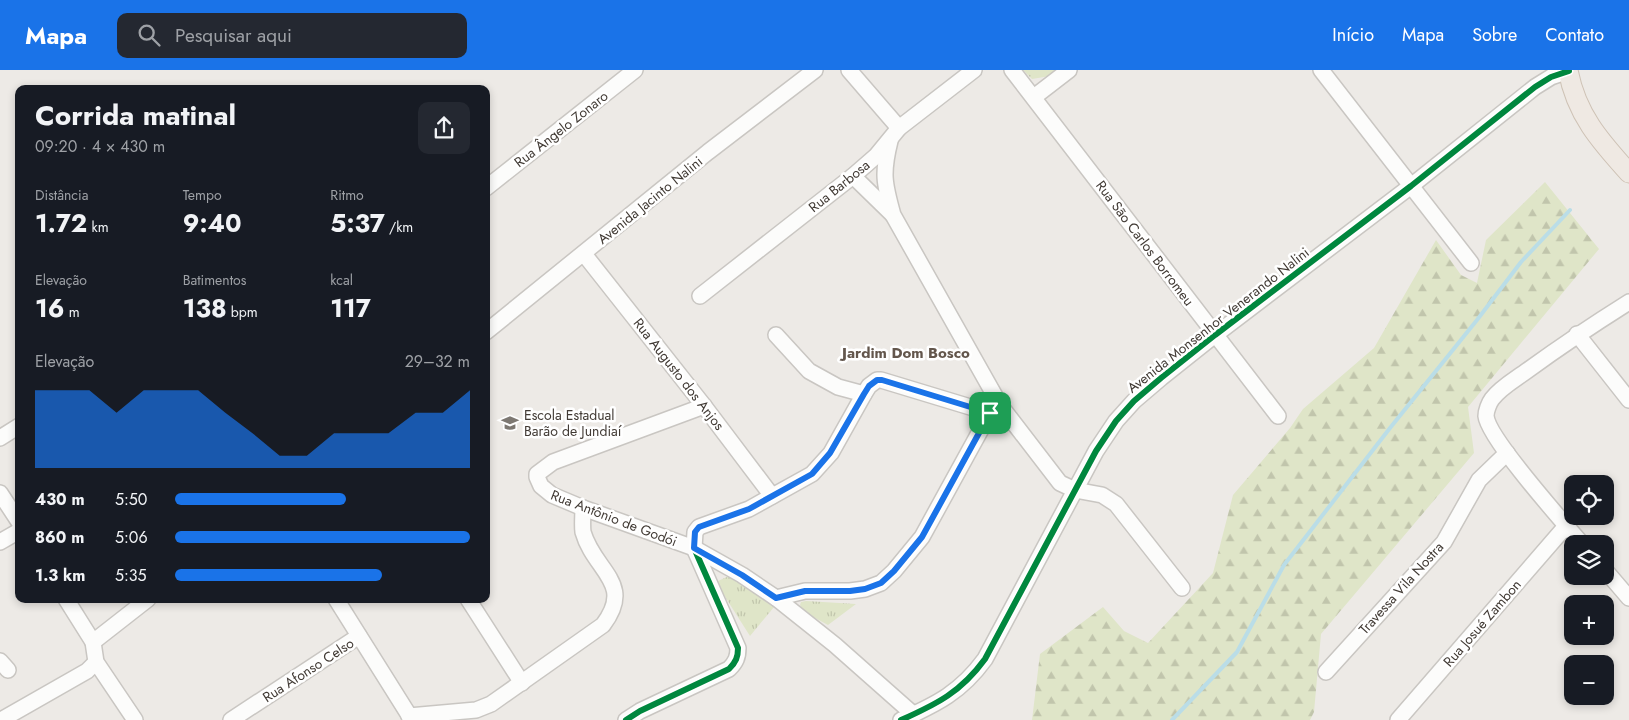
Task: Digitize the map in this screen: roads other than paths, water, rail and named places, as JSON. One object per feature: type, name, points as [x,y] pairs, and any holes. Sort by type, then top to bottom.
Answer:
[{"type":"main road","points":[[1568,71],[1580,109],[1605,146],[1629,173]]},
{"type":"street","name":"Rua Ângelo Zonaro","points":[[490,185],[635,70]]},
{"type":"street","name":"Avenida Jacinto Nalini","points":[[490,329],[708,152],[815,70]]},
{"type":"street","points":[[849,70],[900,128]]},
{"type":"street","name":"Rua Barbosa","points":[[700,296],[853,176],[890,141],[900,128],[974,70]]},
{"type":"street","name":"Rua São Carlos Borromeu","points":[[1012,70],[1278,416]]},
{"type":"street","points":[[1034,97],[1069,70]]},
{"type":"street","points":[[1321,70],[1471,263]]},
{"type":"street","name":"Avenida Monsenhor Venerando Nalini","points":[[907,717],[959,689],[986,660],[1096,450],[1116,421],[1134,401],[1215,335],[1411,186],[1535,88],[1551,77],[1568,71]]},
{"type":"street","points":[[890,141],[884,165],[884,179],[893,215],[995,409],[1060,484],[1075,490],[1102,495],[1116,504],[1182,588]]},
{"type":"street","points":[[853,176],[893,215]]},
{"type":"street","name":"Rua Augusto dos Anjos","points":[[584,254],[704,406],[772,496]]},
{"type":"street","points":[[1574,535],[1507,453],[1490,427],[1486,418],[1486,411],[1492,399],[1504,388],[1577,334],[1629,302]]},
{"type":"street","points":[[1577,334],[1629,400]]},
{"type":"street","points":[[776,335],[809,371],[838,387],[864,394]]},
{"type":"street","points":[[626,720],[640,711],[730,669],[738,657],[738,648],[694,548],[695,532],[699,527],[749,509],[805,479],[818,469],[835,446],[869,386],[877,380],[995,409]]},
{"type":"street","name":"Rua Antônio de Godói","points":[[704,406],[553,462],[540,470],[537,476],[538,483],[544,490],[583,508],[694,548],[742,575],[776,598],[835,645],[907,717]]},
{"type":"street","points":[[776,598],[805,591],[865,589],[881,583],[894,571],[922,537],[995,409]]},
{"type":"street","points":[[0,438],[15,429]]},
{"type":"street","name":"Travessa Vila Nostra","points":[[1326,672],[1444,542],[1479,480],[1507,453]]},
{"type":"street","points":[[0,493],[15,516]]},
{"type":"street","points":[[338,603],[411,718],[476,710],[491,704],[522,684],[603,626],[612,614],[616,601],[612,580],[595,558],[583,531],[583,508]]},
{"type":"street","name":"Rua Josué Zambon","points":[[1398,720],[1566,526]]},
{"type":"street","points":[[0,542],[15,533]]},
{"type":"street","points":[[1614,580],[1629,598]]},
{"type":"street","points":[[69,603],[93,642],[96,662],[134,720]]},
{"type":"street","points":[[93,642],[143,603]]},
{"type":"street","points":[[471,603],[522,684]]},
{"type":"street","name":"Rua Afonso Celso","points":[[231,720],[359,636]]},
{"type":"street","points":[[1,720],[86,671],[96,662]]},
{"type":"waterway","points":[[1172,720],[1237,652],[1284,565],[1521,262],[1570,210]]},
{"type":"place","name":"Escola Estadual Barão de Jundiaí","points":[[510,423]]},
{"type":"district","name":"Jardim Dom Bosco","points":[[906,353]]}]
